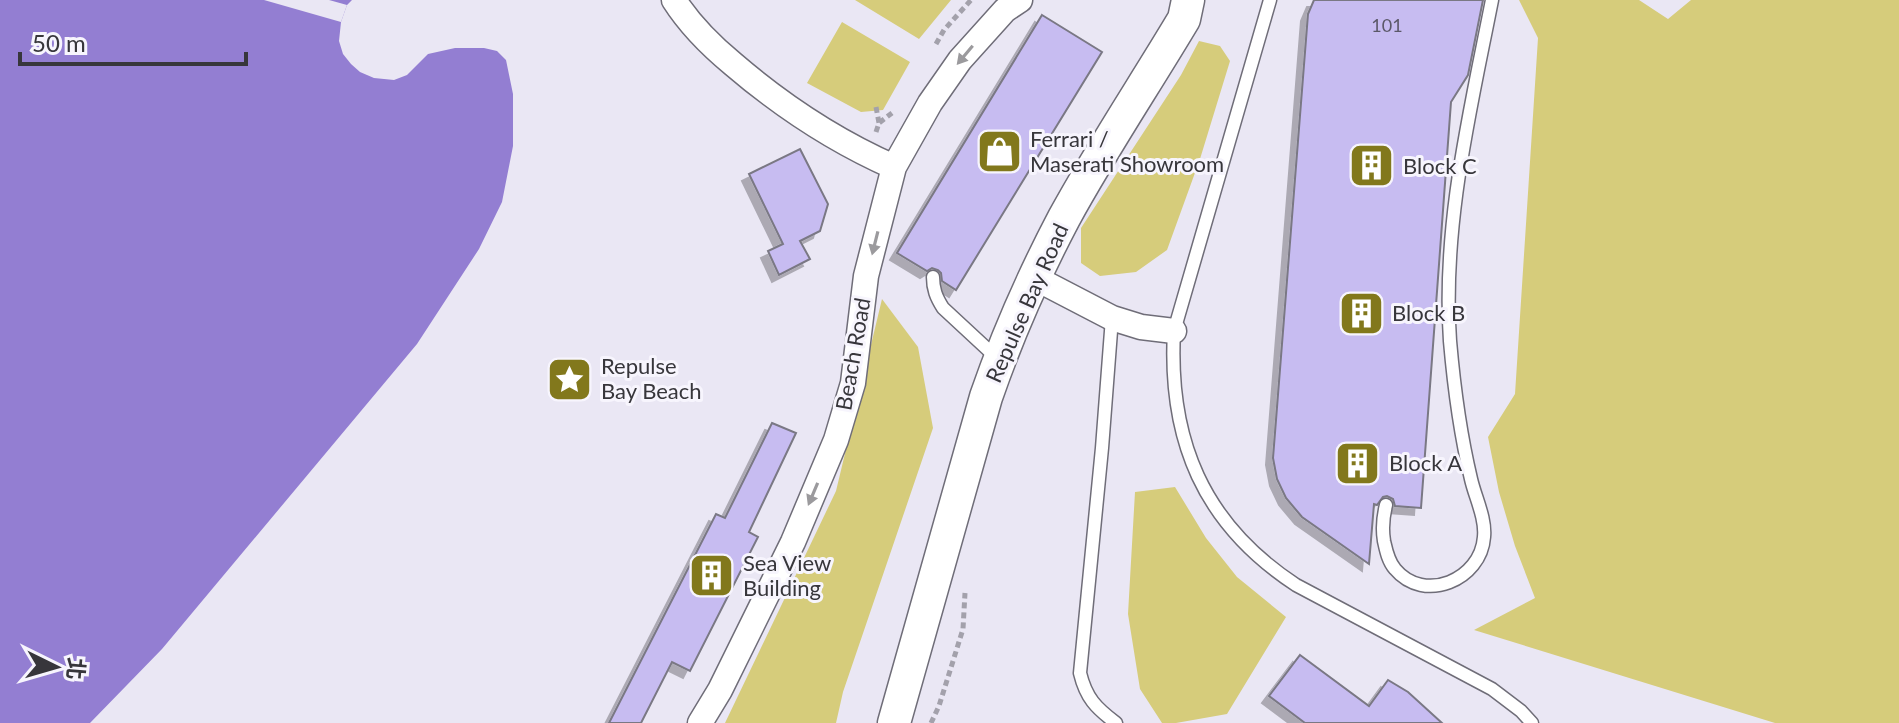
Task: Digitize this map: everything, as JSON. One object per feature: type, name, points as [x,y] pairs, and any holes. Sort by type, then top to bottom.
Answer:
[{"type":"main road","name":"Repulse Bay Road","points":[[894,723],[999,360],[1065,217],[1184,19],[1188,0]]},
{"type":"street","points":[[674,0],[698,32],[756,84],[829,134],[894,167]]},
{"type":"street","name":"Beach Road","points":[[700,723],[720,690],[793,542],[836,440],[853,383],[866,276],[894,167],[930,103],[960,60],[1005,10],[1020,0]]},
{"type":"street","points":[[1035,278],[1112,318],[1141,327],[1174,331]]},
{"type":"lane","points":[[1270,0],[1174,331],[1174,390],[1186,448],[1197,475],[1230,528],[1272,569],[1296,585],[1492,689],[1532,723]]},
{"type":"lane","points":[[1386,505],[1383,534],[1386,551],[1393,567],[1403,577],[1431,586],[1446,584],[1470,570],[1479,558],[1485,530],[1460,428],[1448,291],[1460,159],[1492,0]]},
{"type":"lane","points":[[933,277],[933,286],[943,308],[999,360]]},
{"type":"lane","points":[[1112,318],[1080,673],[1083,686],[1098,710],[1116,723]]},
{"type":"lane","points":[[1089,723],[1098,710]]},
{"type":"path","points":[[876,107],[879,123]]},
{"type":"shaded area","points":[[0,0],[352,0],[341,22],[339,41],[343,54],[360,72],[374,78],[394,80],[407,75],[428,54],[455,48],[484,48],[497,51],[506,60],[513,94],[513,146],[502,202],[479,249],[417,344],[162,649],[90,723],[0,723]]},
{"type":"shaded area","points":[[855,0],[951,0],[919,39]]},
{"type":"shaded area","points":[[1519,0],[1639,0],[1668,19],[1691,0],[1899,0],[1899,723],[1775,723],[1474,630],[1535,598],[1499,492],[1488,437],[1515,394],[1538,38]]},
{"type":"shaded area","points":[[842,22],[910,62],[883,110],[861,112],[807,83]]},
{"type":"shaded area","points":[[1199,41],[1220,46],[1230,61],[1200,159],[1167,250],[1136,272],[1100,276],[1081,263],[1081,228],[1181,75]]},
{"type":"shaded area","points":[[882,299],[918,347],[933,428],[843,692],[836,723],[725,723],[836,491]]},
{"type":"shaded area","points":[[1175,487],[1206,538],[1237,577],[1286,617],[1227,714],[1162,723],[1140,689],[1128,614],[1135,492]]},
{"type":"pier","points":[[264,0],[329,0],[347,5],[341,22]]},
{"type":"building","points":[[1314,0],[1483,0],[1468,75],[1451,102],[1421,508],[1395,506],[1393,499],[1387,496],[1377,505],[1374,504],[1369,564],[1302,517],[1286,498],[1277,479],[1273,458],[1308,14]]},
{"type":"building","name":"Ferrari / Maserati Showroom","points":[[1042,15],[1102,52],[956,290],[942,281],[938,270],[932,268],[927,271],[897,253]]},
{"type":"building","points":[[800,149],[828,204],[820,231],[800,241],[810,259],[779,275],[768,251],[783,244],[749,174]]},
{"type":"building","name":"Sea View Building","points":[[772,423],[796,433],[749,532],[758,537],[690,671],[672,662],[641,723],[609,723],[716,514],[725,518]]},
{"type":"building","points":[[1300,655],[1369,706],[1388,680],[1408,692],[1442,723],[1305,723],[1269,696]]},
{"type":"place","name":"Ferrari / Maserati Showroom","points":[[999,152]]},
{"type":"place","name":"Block C","points":[[1372,166]]},
{"type":"place","name":"Block B","points":[[1361,313]]},
{"type":"place","name":"Repulse Bay Beach","points":[[570,379]]},
{"type":"place","name":"Block A","points":[[1358,463]]},
{"type":"place","name":"Sea View Building","points":[[712,576]]}]
